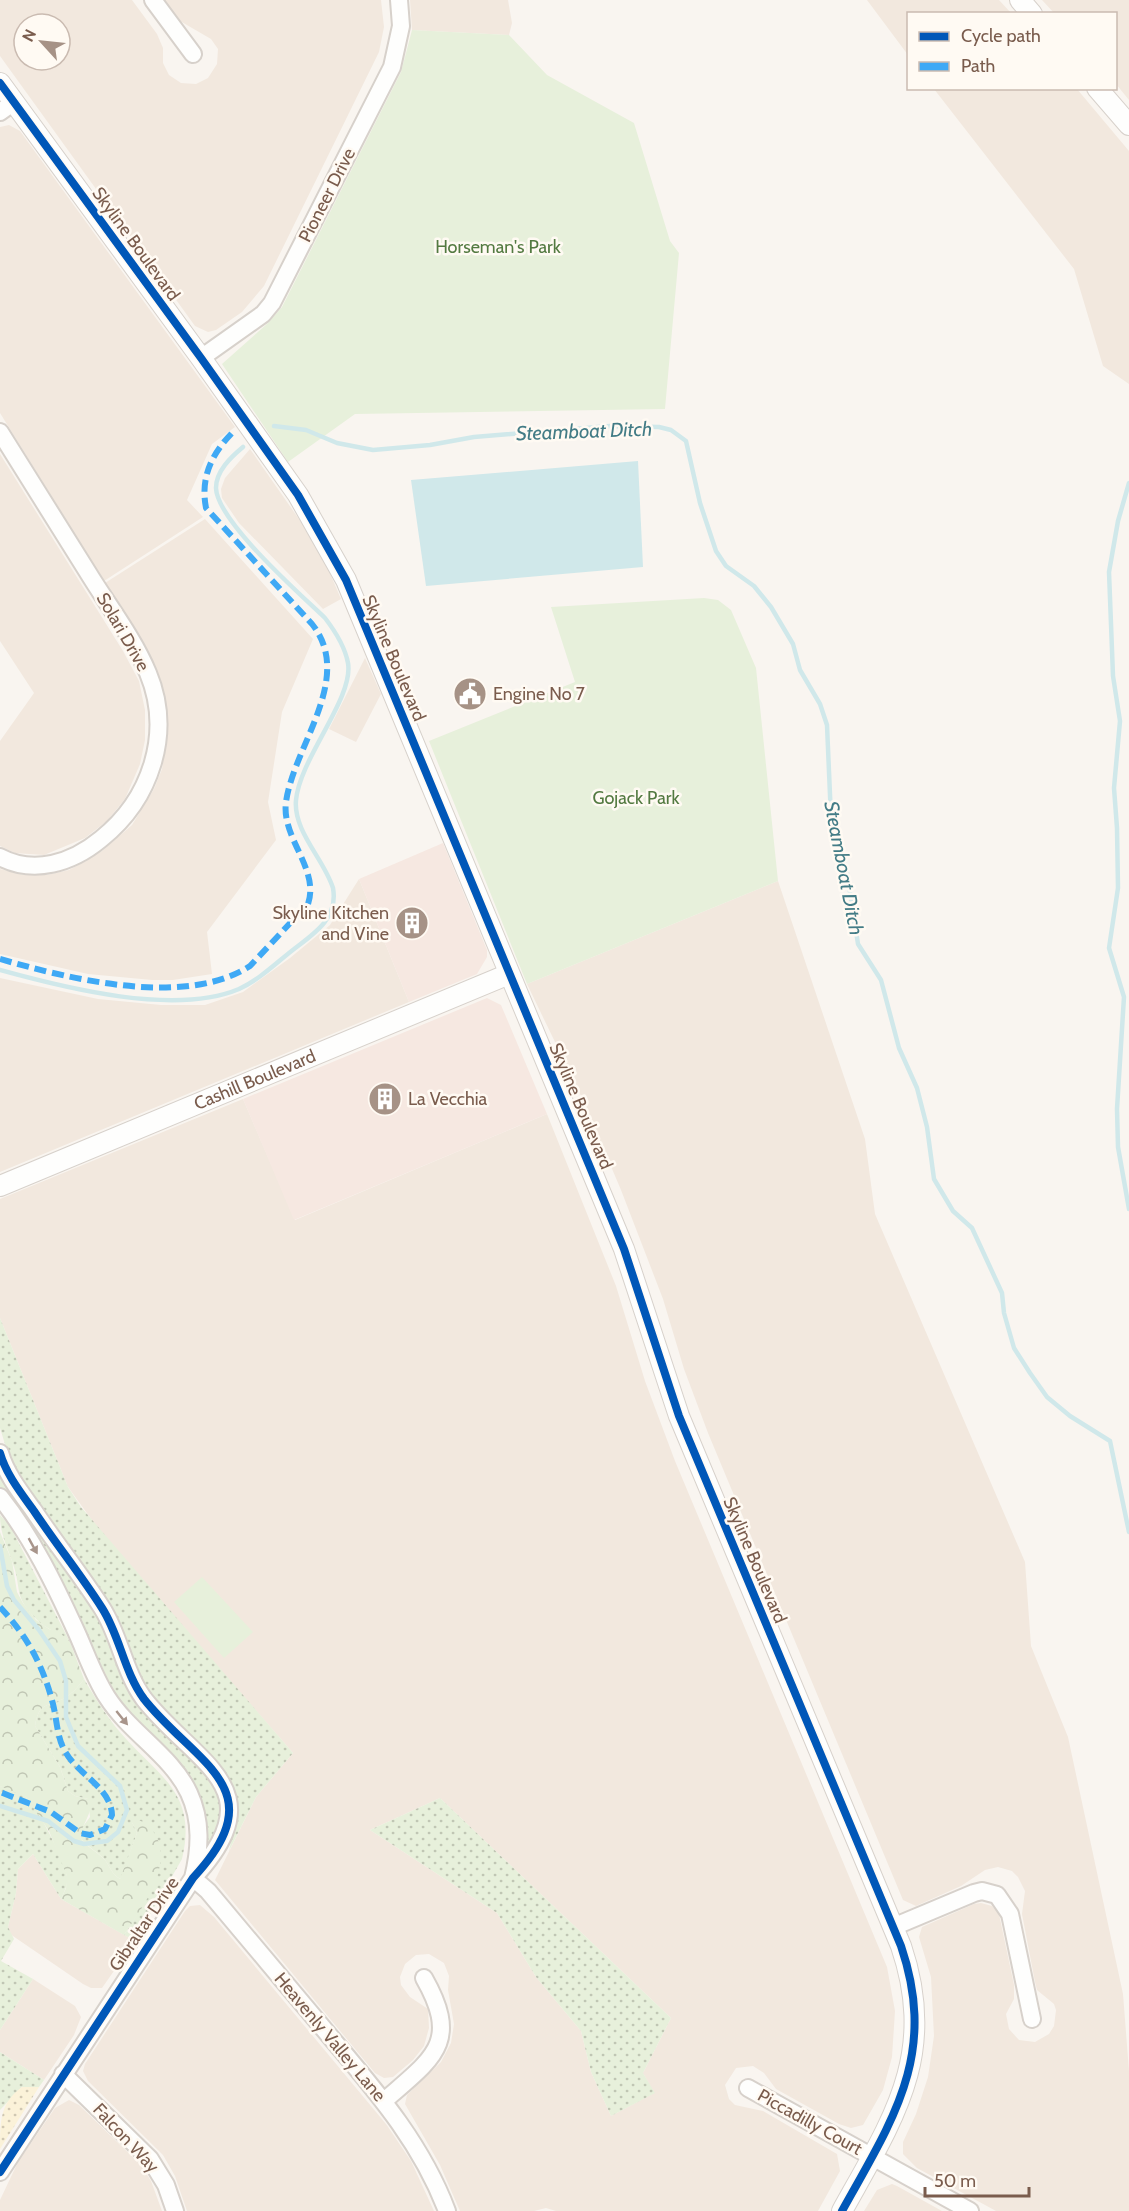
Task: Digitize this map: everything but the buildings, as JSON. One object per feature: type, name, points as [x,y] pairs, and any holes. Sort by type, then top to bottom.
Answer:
[{"type":"street","points":[[153,0],[193,54]]},
{"type":"street","name":"Pioneer Drive","points":[[201,358],[263,314],[272,303],[392,67],[401,26],[399,0]]},
{"type":"street","points":[[1020,0],[1030,12]]},
{"type":"street","name":"Skyline Boulevard","points":[[0,83],[7,107],[201,358],[298,495],[336,560],[628,1258],[679,1416],[893,1927],[909,1968],[914,2000],[914,2053],[900,2102],[842,2211]]},
{"type":"street","points":[[1100,90],[1129,125]]},
{"type":"street","name":"Solari Drive","points":[[0,432],[138,653],[156,695],[159,720],[157,748],[150,773],[131,811],[115,828],[98,842],[61,862],[30,867],[0,857]]},
{"type":"street","name":"Cashill Boulevard","points":[[0,1186],[509,974]]},
{"type":"street","name":"Gibraltar Drive","points":[[0,1453],[20,1491],[103,1609],[136,1686],[155,1711],[207,1762],[222,1784],[227,1801],[226,1833],[219,1848],[193,1878],[0,2172]]},
{"type":"street","name":"Gibraltar Drive","points":[[0,1497],[19,1522],[43,1564],[105,1695],[132,1730],[178,1773],[186,1788],[194,1806],[198,1831],[198,1855],[193,1878]]},
{"type":"street","name":"Heavenly Valley Lane","points":[[193,1878],[208,1891],[384,2101],[418,2149],[436,2181],[447,2211]]},
{"type":"street","points":[[893,1927],[974,1893],[982,1891],[997,1895],[1010,1914],[1032,2019]]},
{"type":"street","points":[[384,2101],[424,2065],[441,2034],[442,2014],[424,1978]]},
{"type":"street","name":"Falcon Way","points":[[63,2074],[150,2159],[166,2185],[175,2211]]},
{"type":"street","name":"Piccadilly Court","points":[[748,2088],[970,2211]]},
{"type":"shaded area","points":[[0,0],[132,0],[157,34],[163,48],[163,63],[169,75],[181,83],[196,84],[208,78],[217,64],[218,49],[211,39],[180,21],[164,0],[381,0],[384,27],[379,52],[264,286],[242,312],[216,330],[208,332],[195,326],[0,56]]},
{"type":"shaded area","points":[[410,0],[508,0],[512,23],[509,35],[412,30]]},
{"type":"shaded area","points":[[867,0],[999,0],[1010,12],[907,12],[907,54]]},
{"type":"shaded area","points":[[1042,0],[1129,0],[1129,100],[1117,85],[1117,12],[1053,12]]},
{"type":"shaded area","points":[[935,90],[1078,90],[1129,151],[1129,384],[1103,366],[1074,269]]},
{"type":"shaded area","points":[[9,125],[20,131],[235,427],[212,444],[187,500],[203,517],[104,581],[0,413],[0,127]]},
{"type":"shaded area","points":[[250,449],[301,522],[329,571],[341,599],[323,609],[239,523],[222,498],[221,489],[225,478]]},
{"type":"shaded area","points":[[0,454],[123,651],[139,681],[145,710],[145,740],[140,764],[125,799],[107,821],[85,838],[44,855],[15,853],[0,846],[0,741],[34,693],[0,641]]},
{"type":"shaded area","points":[[205,519],[313,639],[282,712],[268,802],[276,840],[207,932],[212,974],[173,980],[152,980],[88,974],[0,954],[0,869],[24,875],[47,875],[69,870],[102,851],[132,825],[154,789],[162,769],[168,730],[162,685],[144,644],[105,583]]},
{"type":"shaded area","points":[[365,658],[381,694],[356,742],[329,729]]},
{"type":"shaded area","points":[[443,843],[487,950],[487,957],[477,974],[409,1002],[359,879]]},
{"type":"shaded area","points":[[359,879],[409,1002],[0,1172],[0,978],[98,999],[161,1005],[205,1005],[243,992],[290,958],[330,925]]},
{"type":"shaded area","points":[[778,881],[865,1139],[875,1214],[1025,1562],[1031,1646],[1068,1737],[1123,1994],[1129,2071],[1129,2211],[996,2211],[917,2168],[903,2154],[903,2142],[916,2114],[928,2077],[934,2036],[931,1977],[919,1937],[922,1927],[974,1904],[992,1906],[999,1914],[1014,1985],[1014,1999],[1006,2014],[1009,2029],[1019,2040],[1035,2042],[1049,2034],[1054,2026],[1056,2010],[1054,2004],[1037,1990],[1035,1982],[1022,1914],[1025,1891],[1012,1871],[998,1867],[985,1870],[961,1886],[916,1906],[903,1900],[708,1433],[684,1369],[663,1299],[621,1190],[582,1098],[527,984]]},
{"type":"shaded area","points":[[487,998],[501,1005],[547,1114],[294,1220],[243,1099]]},
{"type":"shaded area","points":[[243,1099],[295,1220],[547,1114],[616,1286],[645,1381],[675,1461],[887,1967],[895,2011],[892,2057],[883,2090],[863,2125],[851,2128],[839,2124],[776,2089],[764,2073],[753,2066],[736,2068],[725,2085],[729,2099],[735,2105],[763,2111],[837,2154],[840,2171],[818,2211],[556,2211],[546,2208],[534,2211],[460,2211],[440,2165],[405,2104],[407,2095],[441,2062],[451,2043],[454,2024],[448,1990],[449,1976],[444,1963],[429,1954],[416,1955],[405,1964],[400,1977],[401,1985],[410,1997],[428,2009],[429,2028],[424,2046],[413,2060],[393,2077],[384,2078],[375,2073],[215,1880],[256,1797],[293,1753],[102,1534],[68,1487],[0,1318],[0,1199]],"holes":[[[440,1798],[671,2018],[643,2073],[654,2093],[611,2116],[591,2072],[581,2031],[536,1977],[497,1913],[370,1830]]]},
{"type":"shaded area","points":[[33,1854],[61,1899],[135,1941],[102,1988],[91,1988],[83,1984],[10,1934],[8,1927],[16,1893],[18,1869]]},
{"type":"shaded area","points":[[200,1905],[214,1917],[386,2124],[411,2161],[434,2211],[187,2211],[175,2176],[163,2155],[88,2081],[83,2071],[85,2064],[185,1911],[190,1906]]},
{"type":"shaded area","points":[[33,1979],[75,2006],[81,2017],[74,2035],[44,2080],[0,2052],[0,2030]]},
{"type":"shaded area","points":[[69,2100],[79,2105],[141,2165],[151,2181],[162,2211],[0,2211],[0,2200],[18,2162],[55,2108]]},
{"type":"shaded area","points":[[892,2184],[942,2211],[864,2211],[877,2190]]},
{"type":"green space","name":"Horseman's Park","points":[[412,30],[509,35],[547,75],[634,123],[670,241],[679,253],[665,409],[355,414],[288,462],[222,364],[268,323],[282,307],[401,72]]},
{"type":"green space","name":"Gojack Park","points":[[704,598],[718,600],[731,610],[756,668],[778,881],[527,984],[429,741],[575,682],[551,607]]},
{"type":"green space","points":[[0,1318],[68,1487],[81,1507],[293,1753],[256,1797],[229,1851],[235,1823],[229,1782],[221,1766],[151,1695],[8,1454],[0,1428]]},
{"type":"green space","points":[[0,1473],[103,1626],[122,1672],[211,1780],[221,1805],[220,1823],[210,1849],[205,1848],[207,1823],[200,1798],[119,1702],[83,1628],[13,1503],[0,1487]]},
{"type":"green space","points":[[0,1515],[10,1526],[70,1642],[40,1623],[24,1604],[3,1534]]},
{"type":"green space","points":[[0,1532],[12,1561],[17,1592],[23,1603],[36,1620],[60,1633],[70,1642],[84,1679],[66,1697],[41,1709],[35,1726],[60,1767],[68,1791],[92,1803],[80,1837],[105,1860],[120,1879],[137,1833],[132,1822],[134,1820],[149,1826],[159,1844],[161,1857],[154,1885],[124,1935],[61,1899],[66,1888],[67,1876],[49,1831],[26,1797],[0,1786]]},
{"type":"green space","points":[[202,1577],[253,1632],[224,1658],[174,1602]]},
{"type":"green space","points":[[84,1679],[115,1726],[174,1790],[185,1819],[182,1859],[135,1941],[124,1935],[147,1896],[155,1876],[160,1853],[132,1822],[137,1833],[122,1876],[120,1879],[115,1875],[105,1860],[80,1837],[81,1829],[90,1817],[88,1799],[75,1796],[68,1791],[60,1767],[35,1726],[41,1709],[66,1697]]},
{"type":"green space","points":[[0,1786],[20,1793],[31,1802],[56,1848],[67,1879],[61,1899],[33,1854],[18,1869],[16,1893],[8,1927],[14,1939],[1,1961],[33,1979],[0,2030]]},
{"type":"green space","points":[[440,1798],[671,2018],[643,2073],[655,2093],[611,2116],[591,2072],[581,2031],[536,1977],[497,1913],[370,1830]]},
{"type":"green space","points":[[0,2052],[44,2080],[39,2087],[22,2087],[0,2110]]},
{"type":"sand","points":[[22,2087],[39,2087],[0,2149],[0,2130],[5,2106]]},
{"type":"water","points":[[638,461],[643,567],[426,586],[411,480]]},
{"type":"waterway","name":"Steamboat Ditch","points":[[274,426],[306,430],[337,443],[373,450],[430,445],[474,437],[610,426],[659,427],[671,430],[686,441],[700,503],[716,551],[726,566],[754,586],[771,607],[793,644],[800,670],[820,704],[827,725],[831,818],[847,873],[858,944],[881,980],[899,1048],[917,1088],[927,1127],[934,1179],[953,1211],[972,1228],[1002,1293],[1004,1313],[1014,1348],[1030,1373],[1047,1397],[1070,1416],[1110,1441],[1129,1532]]},
{"type":"waterway","name":"Steamboat Ditch","points":[[0,970],[87,991],[120,996],[152,1000],[213,997],[239,989],[255,980],[313,935],[329,915],[334,898],[333,888],[299,823],[296,800],[307,766],[343,693],[348,677],[348,663],[339,639],[325,618],[244,537],[220,502],[216,488],[221,470],[243,447]]},
{"type":"waterway","name":"Steamboat Ditch","points":[[1129,483],[1118,521],[1109,572],[1113,676],[1120,721],[1114,788],[1118,888],[1109,948],[1124,997],[1117,1109],[1118,1147],[1129,1209]]},
{"type":"waterway","name":"Steamboat Ditch","points":[[0,1546],[7,1586],[14,1600],[39,1630],[60,1661],[66,1681],[66,1717],[78,1746],[120,1786],[127,1810],[118,1832],[107,1841],[84,1844],[74,1841],[48,1821],[0,1806]]},
{"type":"marked path","points":[[0,959],[59,974],[127,986],[161,988],[193,985],[223,979],[250,966],[308,904],[309,878],[289,828],[286,802],[291,780],[325,689],[327,667],[324,645],[312,624],[206,508],[206,476],[214,457],[234,431]]},
{"type":"marked path","points":[[0,1607],[26,1640],[39,1664],[49,1690],[63,1748],[72,1761],[106,1797],[112,1815],[105,1829],[90,1835],[80,1833],[51,1812],[0,1792]]},
{"type":"cycle path","points":[[0,83],[298,495],[346,580],[624,1249],[679,1416],[901,1946],[911,1985],[915,2020],[912,2053],[893,2115],[842,2211]]},
{"type":"cycle path","points":[[0,1453],[14,1483],[102,1608],[144,1699],[164,1722],[204,1760],[219,1779],[228,1799],[228,1821],[217,1847],[193,1878],[0,2172]]},
{"type":"place","name":"Engine No 7","points":[[470,694]]},
{"type":"place","name":"Skyline Kitchen and Vine","points":[[412,923]]},
{"type":"place","name":"La Vecchia","points":[[385,1099]]}]
